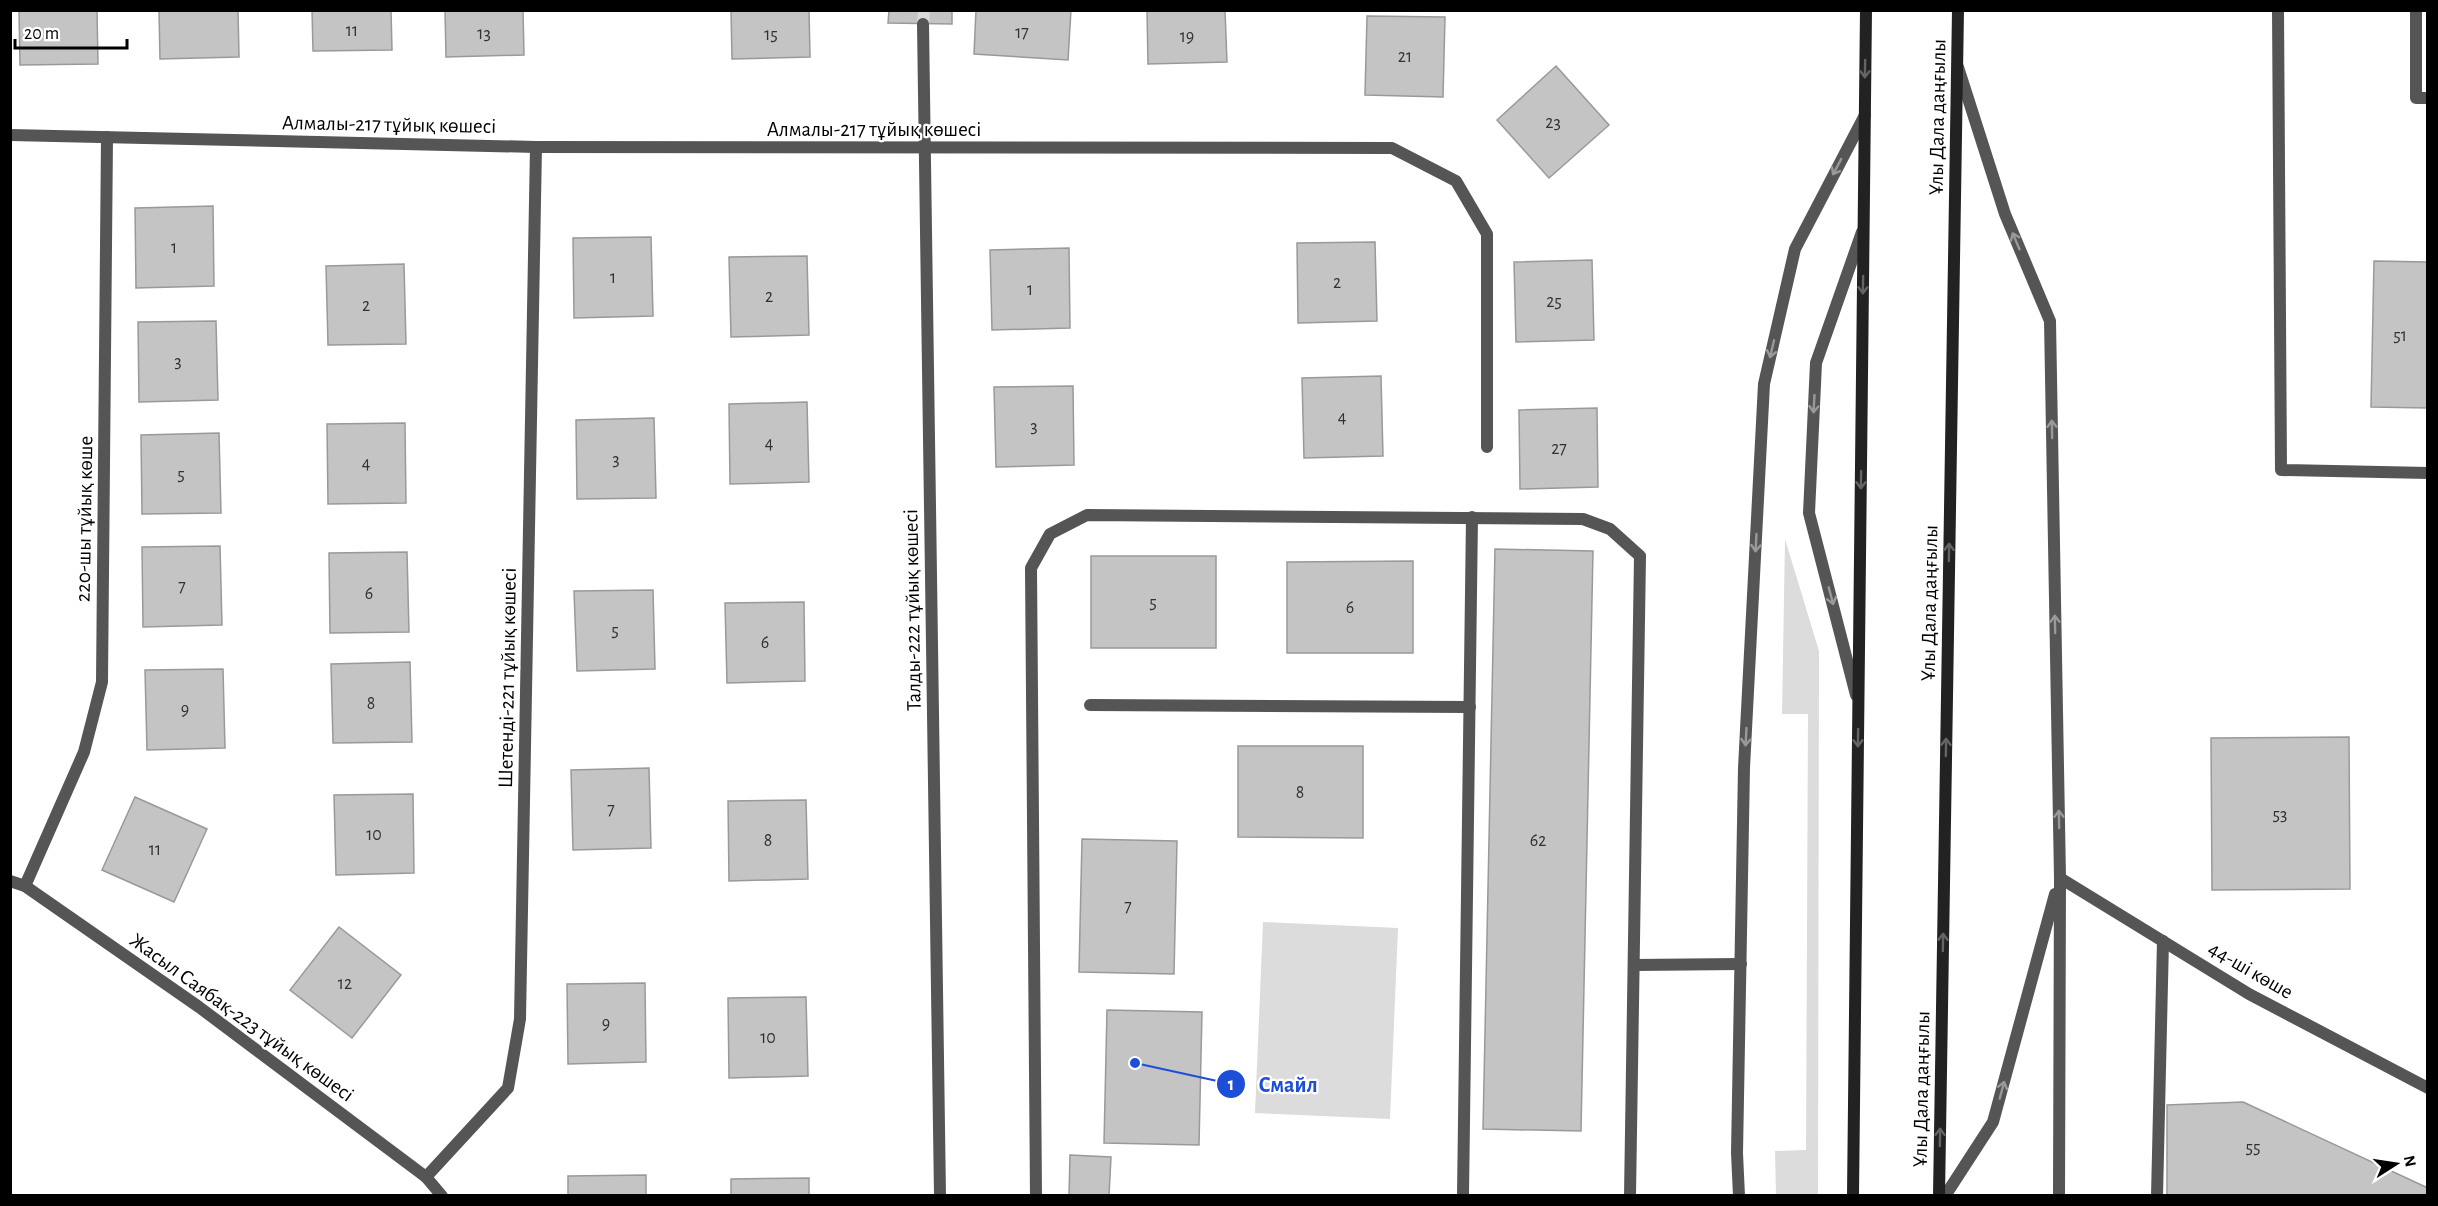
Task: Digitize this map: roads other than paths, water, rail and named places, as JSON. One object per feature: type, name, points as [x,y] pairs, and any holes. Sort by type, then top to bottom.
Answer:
[{"type":"main road","points":[[1853,1196],[1866,10]]},
{"type":"main road","name":"Ұлы Дала даңғылы","points":[[1939,1196],[1958,10]]},
{"type":"street","points":[[2278,10],[2281,470],[2427,473]]},
{"type":"street","points":[[2416,10],[2416,98],[2427,98]]},
{"type":"street","name":"Талды-222 тұйық көшесі","points":[[923,24],[940,1196]]},
{"type":"street","points":[[1957,63],[2005,214],[2050,321],[2060,878],[2060,1196]]},
{"type":"street","points":[[1739,1196],[1737,1153],[1744,768],[1764,384],[1795,249],[1864,115]]},
{"type":"street","name":"Алмалы-217 тұйық көшесі","points":[[10,135],[536,147],[1392,148],[1456,181],[1487,234],[1487,447]]},
{"type":"street","name":"220-шы тұйық көше","points":[[25,886],[84,752],[102,682],[107,137]]},
{"type":"street","name":"Шетенді-221 тұйық көшесі","points":[[426,1177],[508,1088],[520,1019],[536,147]]},
{"type":"street","points":[[1858,703],[1809,513],[1816,363],[1863,228]]},
{"type":"street","points":[[1036,1196],[1031,568],[1050,534],[1087,515],[1583,519],[1610,529],[1640,556],[1630,1196]]},
{"type":"street","points":[[1463,1196],[1472,517]]},
{"type":"street","points":[[1090,705],[1470,707]]},
{"type":"street","points":[[1945,1196],[1993,1122],[2060,878]]},
{"type":"street","name":"44-ші көше","points":[[2060,878],[2249,994],[2401,1072],[2427,1088]]},
{"type":"street","name":"Жасыл Саябақ-223 тұйық көшесі","points":[[10,881],[25,886],[199,1007],[426,1177],[442,1196]]},
{"type":"street","points":[[2157,1196],[2163,941]]},
{"type":"street","points":[[1634,965],[1741,964]]},
{"type":"tunnel","points":[[923,24],[924,10]]},
{"type":"place","name":"Смайл","points":[[1135,1063]]}]
